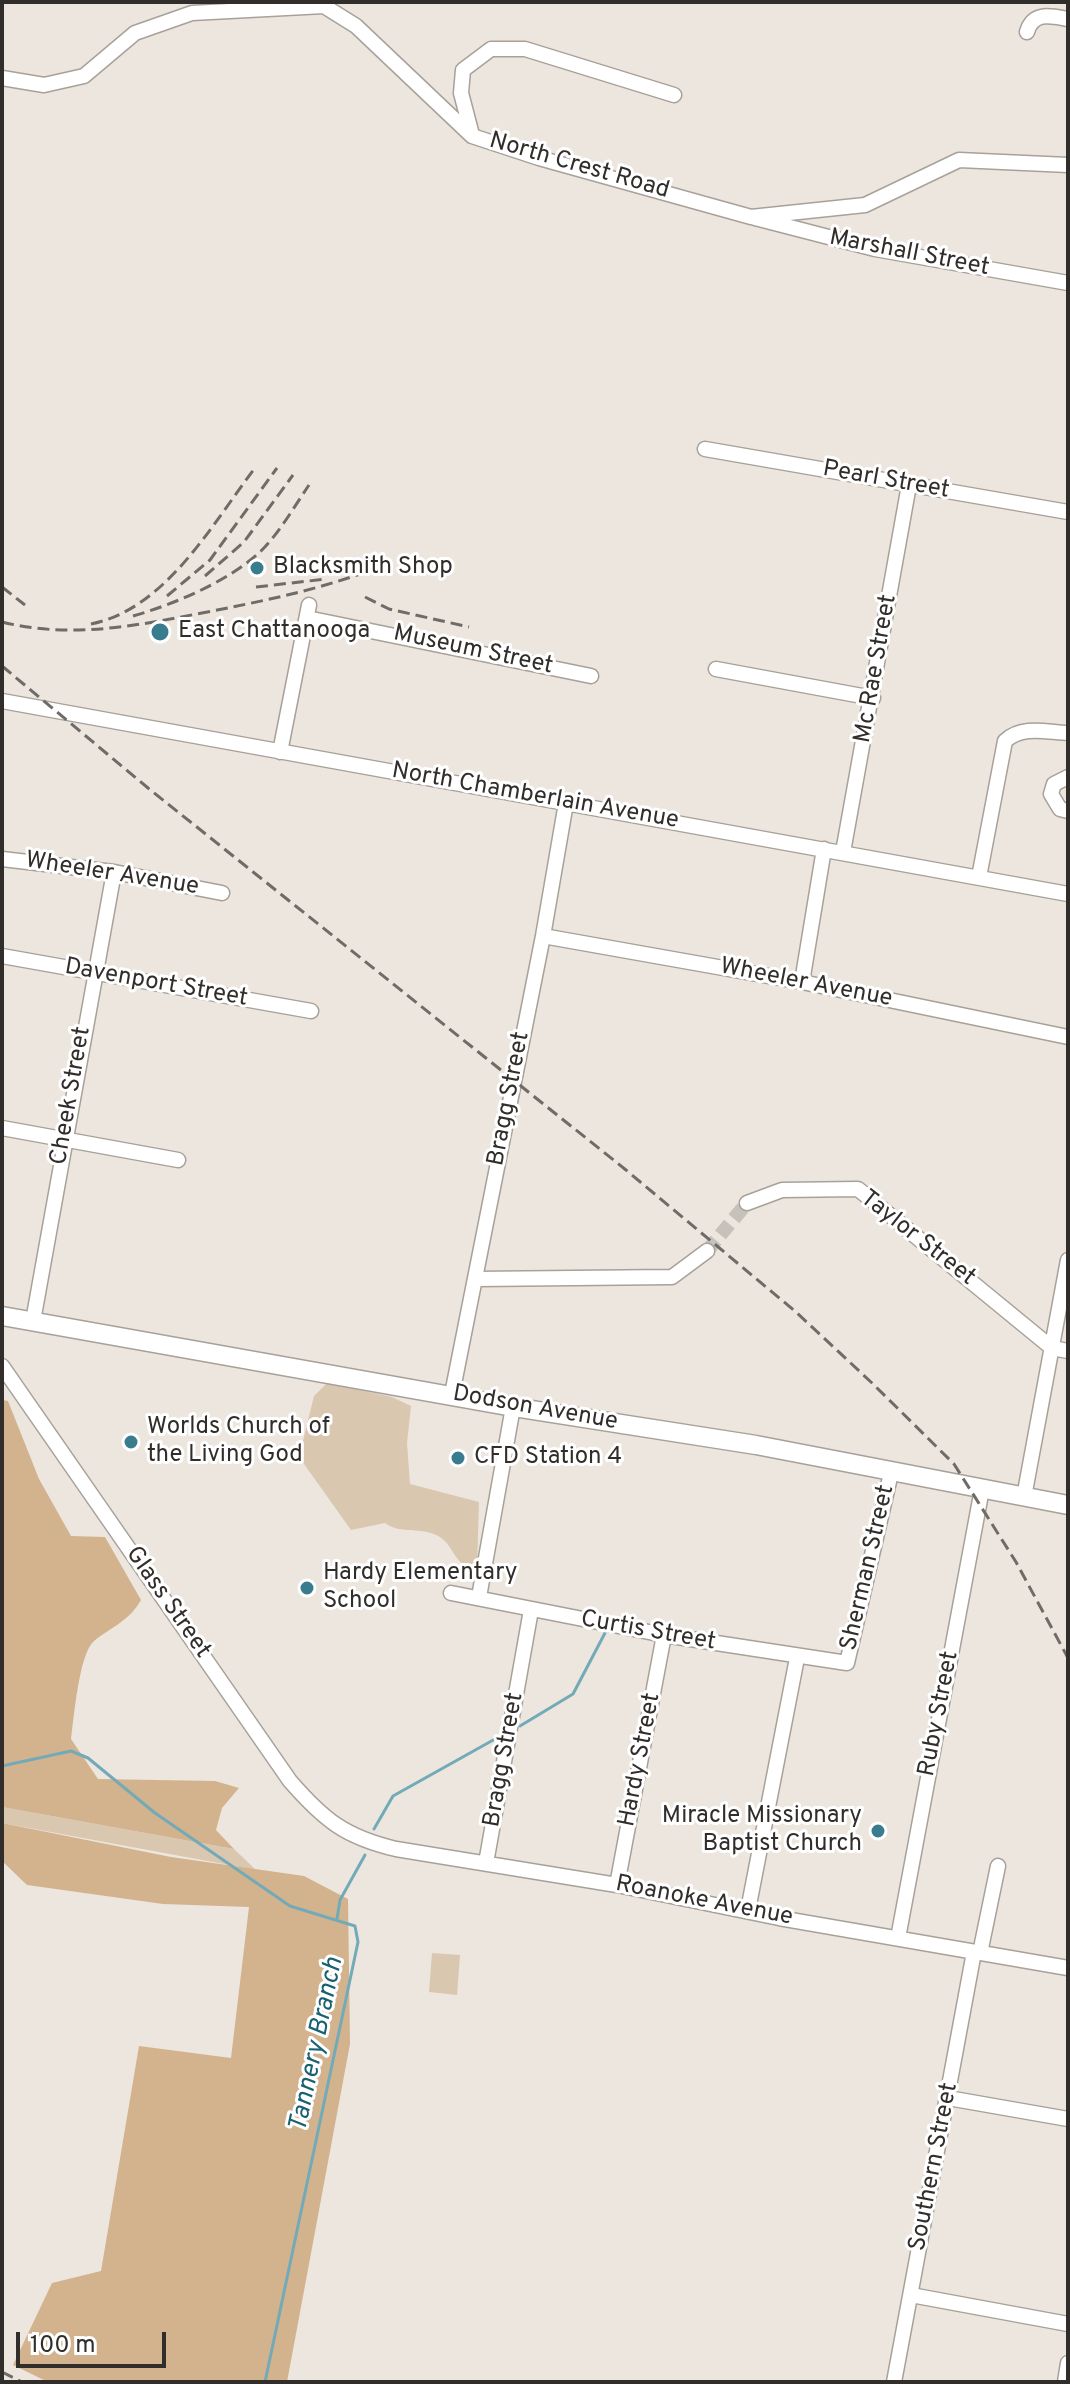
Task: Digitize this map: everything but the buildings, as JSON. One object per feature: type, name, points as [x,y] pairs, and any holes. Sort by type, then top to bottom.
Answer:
[{"type":"main road","name":"Dodson Avenue","points":[[2,1316],[513,1407],[756,1445],[1068,1505]]},
{"type":"street","name":"North Crest Road","points":[[2,78],[44,85],[84,76],[135,33],[192,13],[323,4],[356,26],[472,136],[539,158],[751,217],[865,205],[959,160],[1068,165]]},
{"type":"street","points":[[1027,32],[1035,19],[1044,15],[1068,19]]},
{"type":"street","points":[[472,136],[461,93],[463,70],[491,49],[525,49],[674,95]]},
{"type":"street","name":"Marshall Street","points":[[751,217],[779,227],[875,249],[1068,283]]},
{"type":"street","name":"Pearl Street","points":[[705,449],[1068,512]]},
{"type":"street","name":"Mc Rae Street","points":[[843,852],[909,485]]},
{"type":"street","name":"Museum Street","points":[[280,752],[308,612],[591,676]]},
{"type":"street","points":[[716,669],[873,698]]},
{"type":"street","name":"North Chamberlain Avenue","points":[[2,701],[1068,894]]},
{"type":"street","points":[[979,877],[1005,741],[1013,733],[1026,730],[1068,733]]},
{"type":"street","points":[[1068,777],[1054,784],[1051,794],[1060,809],[1068,811]]},
{"type":"street","name":"Bragg Street","points":[[452,1394],[543,936],[566,803]]},
{"type":"street","points":[[802,982],[824,849]]},
{"type":"street","name":"Wheeler Avenue","points":[[2,859],[114,872],[222,893]]},
{"type":"street","name":"Cheek Street","points":[[33,1321],[114,872]]},
{"type":"street","name":"Wheeler Avenue","points":[[543,936],[802,982],[1068,1037]]},
{"type":"street","name":"Davenport Street","points":[[2,956],[311,1011]]},
{"type":"street","points":[[2,1128],[178,1160]]},
{"type":"street","name":"Taylor Street","points":[[747,1203],[782,1190],[858,1189],[1052,1348],[1068,1351]]},
{"type":"street","points":[[476,1279],[672,1277],[707,1251]]},
{"type":"street","points":[[1024,1497],[1068,1260]]},
{"type":"street","name":"Glass Street","points":[[2,1366],[290,1781],[316,1811],[342,1831]]},
{"type":"street","points":[[479,1597],[513,1407]]},
{"type":"street","name":"Sherman Street","points":[[847,1663],[891,1473]]},
{"type":"street","name":"Ruby Street","points":[[898,1938],[982,1489]]},
{"type":"street","name":"Curtis Street","points":[[451,1593],[664,1635],[797,1658],[847,1663]]},
{"type":"street","name":"Bragg Street","points":[[486,1863],[531,1610]]},
{"type":"street","name":"Hardy Street","points":[[617,1885],[664,1635]]},
{"type":"street","points":[[748,1910],[797,1658]]},
{"type":"street","name":"Roanoke Avenue","points":[[342,1831],[364,1841],[396,1849],[617,1885],[1068,1968]]},
{"type":"street","name":"Southern Street","points":[[894,2382],[977,1952],[998,1866]]},
{"type":"street","points":[[948,2098],[1068,2119]]},
{"type":"street","points":[[911,2295],[1068,2324]]},
{"type":"street","points":[[1065,2382],[1068,2363]]},
{"type":"shaded area","points":[[327,1383],[392,1397],[411,1406],[407,1443],[410,1484],[479,1502],[477,1569],[463,1564],[445,1541],[433,1534],[398,1529],[385,1523],[351,1530],[299,1457],[314,1396]]},
{"type":"shaded area","points":[[2,1400],[8,1401],[39,1479],[71,1536],[105,1537],[141,1600],[126,1618],[89,1648],[78,1687],[71,1739],[98,1779],[215,1781],[239,1788],[222,1808],[216,1830],[234,1849],[2,1807]]},
{"type":"shaded area","points":[[2,1807],[234,1849],[256,1870],[2,1823]]},
{"type":"shaded area","points":[[2,1823],[171,1857],[304,1876],[348,1899],[350,2044],[287,2382],[48,2382],[13,2365],[52,2283],[101,2271],[139,2046],[231,2058],[249,1907],[163,1904],[27,1885],[2,1861]]},
{"type":"shaded area","points":[[432,1953],[460,1955],[457,1995],[429,1992]]},
{"type":"waterway","points":[[520,1726],[573,1694],[605,1633]]},
{"type":"waterway","points":[[374,1829],[393,1796],[495,1739]]},
{"type":"waterway","name":"Tannery Branch","points":[[2,1766],[71,1751],[88,1758],[155,1813],[290,1906],[355,1926],[358,1942],[265,2382]]},
{"type":"waterway","points":[[337,1919],[340,1900],[365,1855]]},
{"type":"tunnel","points":[[707,1251],[747,1203]]},
{"type":"railway","points":[[91,624],[118,615],[165,583],[204,538],[255,468]]},
{"type":"railway","points":[[167,596],[210,560],[277,468]]},
{"type":"railway","points":[[205,576],[244,542],[293,475]]},
{"type":"railway","points":[[133,616],[201,590],[248,562],[274,536],[309,485]]},
{"type":"railway","points":[[284,565],[320,573]]},
{"type":"railway","points":[[2,622],[53,630],[127,626],[263,601],[363,573]]},
{"type":"railway","points":[[256,587],[326,579]]},
{"type":"railway","points":[[2,587],[25,605]]},
{"type":"railway","points":[[365,597],[389,609],[469,627]]},
{"type":"railway","points":[[2,666],[148,788],[626,1170],[796,1312],[954,1464],[1016,1562],[1068,1658]]},
{"type":"railway","points":[[2,2372],[22,2382]]},
{"type":"place","name":"Blacksmith Shop","points":[[257,568]]},
{"type":"place","name":"East Chattanooga","points":[[160,632]]},
{"type":"place","name":"Worlds Church of the Living God","points":[[131,1442]]},
{"type":"place","name":"CFD Station 4","points":[[458,1458]]},
{"type":"place","name":"Hardy Elementary School","points":[[307,1588]]},
{"type":"place","name":"Miracle Missionary Baptist Church","points":[[878,1831]]}]
